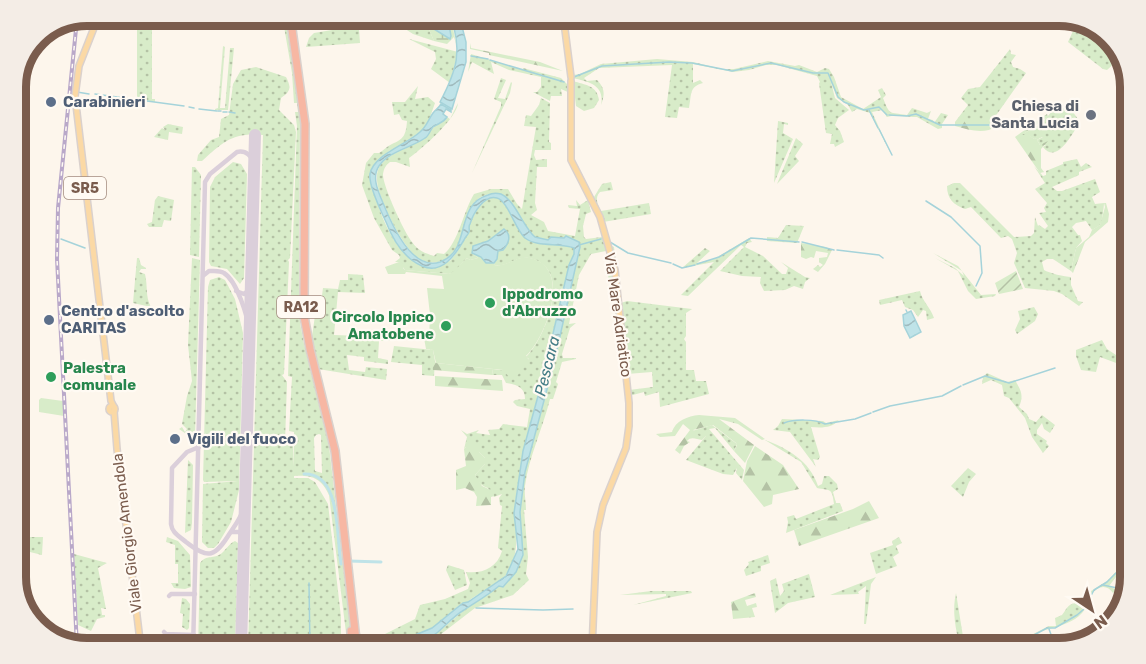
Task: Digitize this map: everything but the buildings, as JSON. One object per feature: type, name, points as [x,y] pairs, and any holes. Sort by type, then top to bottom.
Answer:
[{"type":"highway","name":"RA12","points":[[290,26],[303,124],[302,318],[306,346],[332,451],[351,614],[357,638]]},
{"type":"highway","name":"RA12","points":[[291,26],[305,124],[304,316],[308,344],[335,451],[357,638]]},
{"type":"main road","name":"Viale Giorgio Amendola","points":[[95,26],[78,69],[75,96],[140,638]]},
{"type":"main road","name":"Via Mare Adriatico","points":[[566,26],[571,79],[571,160],[600,217],[615,270],[629,403],[626,448],[603,505],[597,532],[592,638]]},
{"type":"green space","points":[[137,26],[152,26],[152,99],[155,99],[155,102],[137,99]]},
{"type":"green space","points":[[284,26],[287,26],[300,118],[300,323],[329,446],[351,638],[347,638],[329,495],[319,481],[311,477],[294,476],[294,478],[308,478],[315,482],[328,504],[341,617],[341,638],[248,638],[263,135],[236,137],[202,161],[197,161],[198,155],[211,140],[219,137],[221,119],[229,115],[233,84],[241,70],[256,67],[286,77],[289,89],[281,98],[279,110],[294,125],[296,132],[284,374],[282,375],[287,382],[285,443],[293,443],[294,467],[294,432],[289,431],[292,377],[288,376],[297,126],[295,112],[298,112],[297,103],[294,103],[292,73]],"holes":[[[319,434],[321,435],[322,473],[315,471],[314,438]]]},
{"type":"green space","points":[[356,26],[359,29],[360,43],[306,47],[309,38],[314,33]]},
{"type":"green space","points":[[401,26],[427,26],[434,41],[413,34]]},
{"type":"green space","points":[[434,26],[434,29],[450,39],[449,26],[452,26],[457,47],[454,37],[447,44],[434,41],[428,27]]},
{"type":"green space","points":[[1074,28],[1083,30],[1103,43],[1115,63],[1107,70],[1103,69],[1068,42]]},
{"type":"green space","points":[[409,39],[458,52],[450,83],[431,69],[436,59],[435,52]]},
{"type":"green space","points":[[470,43],[471,48],[540,62],[563,71],[489,55],[489,53],[470,49]]},
{"type":"green space","points":[[223,46],[225,47],[220,108],[225,108],[230,48],[234,48],[228,110],[215,110],[218,108]]},
{"type":"green space","points":[[1010,49],[1011,54],[1016,55],[1011,62],[1013,67],[1026,73],[997,114],[992,120],[955,122],[968,105],[961,98],[968,89],[980,87]]},
{"type":"green space","points":[[471,54],[523,70],[523,68],[561,78],[570,87],[570,93],[561,89],[562,96],[551,96],[550,101],[533,92],[537,92],[541,87],[541,77],[509,70],[491,62],[494,74],[472,62],[468,72]]},
{"type":"green space","points":[[657,59],[693,62],[722,69],[734,69],[768,61],[799,65],[817,72],[825,68],[829,69],[834,77],[841,97],[863,109],[881,97],[878,90],[882,88],[886,95],[883,98],[887,108],[893,113],[907,115],[912,108],[927,113],[931,111],[928,119],[933,120],[934,123],[941,113],[948,115],[942,128],[938,129],[917,117],[887,117],[882,110],[872,112],[892,156],[870,113],[857,109],[852,112],[848,105],[837,98],[831,82],[835,98],[849,110],[838,118],[835,125],[844,142],[835,147],[834,144],[830,144],[832,134],[826,133],[820,82],[817,76],[777,65],[733,72],[693,64],[693,83],[700,80],[703,83],[693,89],[689,108],[679,107],[677,118],[665,117],[672,65],[599,68],[584,78],[587,81],[597,80],[602,86],[604,95],[601,105],[602,98],[598,89],[590,83],[573,78],[573,75],[601,64]]},
{"type":"green space","points":[[501,78],[506,80],[498,98],[505,99],[511,82],[510,93],[472,173],[501,106],[501,102],[494,99]]},
{"type":"green space","points":[[573,81],[590,86],[596,91],[599,100],[594,108],[584,111],[576,106]]},
{"type":"green space","points":[[418,86],[415,99],[428,97],[435,103],[428,123],[421,132],[406,144],[389,151],[369,176],[388,228],[406,255],[422,266],[450,261],[462,245],[477,210],[488,198],[495,197],[505,204],[523,236],[574,248],[574,254],[569,265],[521,469],[515,507],[516,548],[511,567],[497,583],[468,602],[462,603],[432,628],[408,638],[370,638],[385,634],[415,619],[420,605],[445,599],[468,589],[470,583],[466,572],[488,569],[500,557],[502,551],[498,548],[502,506],[499,498],[502,494],[494,497],[488,488],[477,480],[475,475],[485,464],[485,458],[479,452],[466,447],[464,449],[467,437],[461,430],[467,434],[479,430],[476,433],[490,435],[488,430],[499,429],[503,424],[527,427],[530,409],[517,406],[513,402],[525,399],[524,392],[517,386],[506,383],[502,375],[492,375],[493,369],[512,368],[529,359],[526,357],[534,347],[548,319],[553,288],[550,274],[543,264],[529,258],[494,265],[498,251],[503,250],[508,242],[508,234],[504,229],[488,241],[473,246],[472,253],[478,258],[470,260],[467,258],[454,272],[449,274],[405,270],[399,262],[395,262],[400,258],[399,255],[392,250],[374,218],[362,185],[366,163],[374,153],[379,153],[402,138],[405,133],[407,121],[402,120],[399,114],[394,115],[392,102],[405,102]]},
{"type":"green space","points":[[541,98],[550,103],[549,142],[551,150],[535,150],[536,160],[547,159],[547,167],[537,167],[535,203],[537,210],[531,215],[544,222],[548,231],[575,236],[580,209],[569,208],[568,205],[577,206],[576,200],[580,205],[588,200],[591,212],[586,214],[583,226],[584,237],[586,239],[602,237],[606,250],[610,250],[610,245],[614,247],[621,303],[627,301],[692,309],[686,313],[684,339],[686,342],[686,370],[694,370],[696,381],[706,381],[709,394],[660,407],[659,392],[645,396],[644,392],[629,396],[629,390],[653,387],[652,372],[627,374],[619,325],[615,312],[612,312],[616,307],[616,296],[613,284],[609,284],[606,251],[591,254],[579,275],[569,324],[576,323],[570,328],[562,354],[563,358],[576,359],[562,362],[556,382],[558,384],[553,399],[550,399],[527,475],[526,510],[524,510],[528,557],[526,574],[529,580],[513,595],[475,608],[436,638],[426,638],[436,634],[463,611],[499,586],[503,587],[516,572],[525,472],[554,363],[580,247],[564,238],[551,237],[548,240],[535,237],[505,198],[492,194],[483,196],[471,207],[457,247],[448,258],[430,262],[412,253],[396,229],[383,202],[378,187],[379,167],[392,155],[425,137],[447,117],[450,119],[409,158],[410,167],[390,162],[383,172],[394,208],[414,245],[434,256],[437,253],[444,254],[457,234],[474,194],[491,189],[508,189],[522,209],[536,127],[524,126],[526,115],[531,116]]},
{"type":"green space","points":[[1068,105],[1080,122],[1059,150],[1048,152],[1043,147],[1046,145],[1040,145],[1037,140],[1043,137],[1034,139],[1028,135],[1021,135],[1042,123],[1053,110],[1057,112]]},
{"type":"green space","points":[[1047,114],[1048,117],[1022,135],[1029,135],[1034,139],[1043,136],[1037,140],[1040,145],[1048,141],[1041,149],[1041,168],[1044,172],[1040,173],[1015,137]]},
{"type":"green space","points":[[964,119],[992,120],[997,126],[982,131],[955,126],[955,122]]},
{"type":"green space","points":[[778,121],[788,123],[788,125],[784,124],[783,133],[793,139],[774,183]]},
{"type":"green space","points":[[168,124],[183,127],[182,134],[169,132],[168,140],[154,137],[162,128],[165,130],[163,127]]},
{"type":"green space","points":[[796,138],[803,144],[795,156],[799,161],[777,184]]},
{"type":"green space","points":[[1077,159],[1081,167],[1086,163],[1092,167],[1052,187],[1057,191],[1062,191],[1095,179],[1100,192],[1092,197],[1095,204],[1104,203],[1101,224],[1092,230],[1086,221],[1076,223],[1072,227],[1080,235],[1082,241],[1076,248],[1071,271],[1053,259],[1042,262],[1044,270],[1071,277],[1071,285],[1078,301],[1083,302],[1079,306],[1054,291],[1025,288],[1014,263],[1017,253],[1012,239],[1008,236],[1001,238],[971,207],[965,209],[954,203],[948,195],[947,186],[960,183],[1014,237],[1031,236],[1034,233],[1035,217],[1038,226],[1045,229],[1048,226],[1039,213],[1046,212],[1044,208],[1047,203],[1035,189],[1045,183],[1034,166],[1043,176],[1046,175],[1046,171],[1063,162]]},
{"type":"green space","points":[[233,162],[241,164],[247,174],[244,278],[240,284],[227,269],[211,266],[209,262],[210,187],[215,177]]},
{"type":"green space","points":[[192,167],[195,167],[201,175],[199,257],[190,255]]},
{"type":"green space","points":[[611,182],[613,190],[600,192],[597,197],[601,211],[649,203],[651,214],[603,222],[594,197],[602,184]]},
{"type":"green space","points":[[158,196],[174,200],[171,221],[164,220],[162,227],[149,227],[147,224],[152,222],[155,200]]},
{"type":"green space","points":[[1104,203],[1106,203],[1109,214],[1108,222],[1085,242],[1073,273],[1071,271],[1076,248],[1089,237],[1092,230],[1100,225]]},
{"type":"green space","points":[[786,225],[804,226],[797,243],[767,241],[767,237],[778,238]]},
{"type":"green space","name":"Ippodromo d'Abruzzo","points":[[504,229],[509,236],[508,242],[503,250],[498,251],[494,265],[503,265],[520,258],[530,258],[543,264],[550,274],[553,288],[552,303],[547,319],[534,347],[526,356],[529,360],[520,367],[518,375],[510,378],[503,370],[436,363],[433,350],[426,349],[424,338],[429,338],[430,315],[427,288],[444,289],[442,276],[406,272],[405,274],[388,274],[385,267],[399,262],[404,264],[405,270],[449,274],[467,258],[470,260],[478,258],[472,253],[473,248],[488,241]]},
{"type":"green space","points":[[749,238],[752,242],[747,243],[745,247],[763,256],[782,274],[786,274],[788,268],[781,262],[810,278],[805,282],[803,289],[794,286],[785,290],[764,291],[760,283],[761,277],[720,271],[744,247],[741,245],[688,296],[681,295],[714,262],[682,268],[705,248],[710,251],[697,263],[714,259]]},
{"type":"green space","points":[[801,243],[832,250],[825,264],[818,272],[813,269],[818,265],[820,267],[823,265],[819,262],[819,258],[827,257],[828,253],[816,251],[814,258],[806,259],[801,257]]},
{"type":"green space","points":[[933,253],[958,266],[962,271]]},
{"type":"green space","points":[[137,258],[146,268],[139,272],[145,274],[151,307],[133,303]]},
{"type":"green space","points":[[192,258],[200,260],[195,436],[192,438],[179,429],[182,427],[185,432],[187,429],[182,424],[192,381],[188,345]]},
{"type":"green space","points":[[935,258],[955,268],[964,276],[962,271],[981,295],[996,294],[995,296],[976,299],[968,291],[958,271]]},
{"type":"green space","points":[[1016,271],[1023,289],[999,294],[995,283]]},
{"type":"green space","points":[[348,274],[363,275],[365,293],[338,292],[334,335],[392,337],[392,341],[379,341],[378,358],[388,360],[388,364],[364,361],[364,357],[347,355],[349,370],[365,372],[366,367],[387,369],[386,380],[318,369],[311,337],[316,309],[320,310],[323,288],[338,289],[340,280],[348,280]]},
{"type":"green space","points":[[219,277],[225,280],[235,299],[243,333],[239,490],[231,522],[218,544],[214,548],[208,548],[202,542],[203,484],[238,481],[204,482],[203,480],[208,287],[210,280]]},
{"type":"green space","points":[[920,291],[934,318],[927,320],[926,311],[923,310],[918,317],[913,310],[905,307],[902,300],[880,305],[879,300]]},
{"type":"green space","points":[[1034,307],[1038,314],[1035,321],[1017,334],[1015,330],[1020,319],[1018,311]]},
{"type":"green space","points":[[1102,340],[1107,349],[1120,356],[1120,364],[1100,357],[1096,372],[1081,370],[1076,350]]},
{"type":"green space","points":[[394,346],[433,350],[434,376],[422,375],[422,365],[391,362]]},
{"type":"green space","points":[[430,349],[436,363],[493,369],[492,375],[433,370]]},
{"type":"green space","points":[[987,373],[1007,382],[1015,380],[1021,393],[1019,407],[1029,419],[1036,422],[1042,415],[1055,425],[1050,433],[1044,429],[1042,423],[1037,430],[1037,434],[1047,441],[1049,446],[1043,453],[1032,437],[1025,418],[1009,398],[1004,396],[1002,385],[991,380],[982,384],[983,377]]},
{"type":"green space","points":[[435,376],[502,380],[503,391],[435,386]]},
{"type":"green space","points":[[41,398],[63,401],[64,416],[39,412]]},
{"type":"green space","points":[[699,415],[735,418],[765,439],[762,440],[738,424],[719,419],[754,445],[745,463],[734,451],[736,443],[713,425],[693,430],[700,437],[706,434],[706,436],[702,440],[689,439],[687,441],[690,442],[684,446],[680,454],[675,450],[690,430],[683,424],[675,436],[660,437],[656,434],[672,432],[682,420]]},
{"type":"green space","points":[[782,419],[826,423],[839,420],[826,427],[811,427],[820,457],[818,460],[813,459],[816,467],[790,432],[773,430]]},
{"type":"green space","points":[[712,425],[737,444],[734,451],[715,428],[709,429],[744,470],[742,480],[736,473],[737,468],[733,475],[723,474],[686,460],[706,436],[700,437],[692,431]]},
{"type":"green space","points":[[765,440],[781,447],[804,463],[818,486],[822,484],[824,476],[829,476],[837,484],[838,489],[833,492],[836,503],[840,503],[843,511],[786,533],[787,517],[794,515],[796,519],[834,504],[833,498],[829,490],[817,488],[801,462]]},
{"type":"green space","points":[[470,443],[478,447],[479,452],[485,458],[485,464],[475,475],[482,486],[493,491],[491,505],[476,506],[477,497],[474,492],[465,488],[456,490],[456,470],[466,466],[464,449]]},
{"type":"green space","points":[[755,446],[783,465],[799,489],[773,495],[772,504],[764,507],[743,481],[747,461]]},
{"type":"green space","points":[[188,460],[193,465],[192,523],[191,530],[185,533]]},
{"type":"green space","points":[[968,468],[976,474],[969,482],[963,497],[951,486]]},
{"type":"green space","points":[[869,501],[879,518],[799,546],[794,530]]},
{"type":"green space","points":[[29,537],[43,537],[42,555],[30,552]]},
{"type":"green space","points":[[167,537],[178,541],[190,555],[191,587],[174,588],[171,583],[178,583],[178,564],[175,564],[175,545],[166,542]]},
{"type":"green space","points":[[899,537],[902,543],[896,546],[899,553],[893,557],[897,566],[876,574],[870,553],[893,545],[892,541]]},
{"type":"green space","points":[[235,541],[238,543],[235,638],[198,638],[200,563],[206,558],[219,555]]},
{"type":"green space","points":[[74,554],[107,563],[98,568],[106,609],[101,608],[102,615],[105,617],[97,619],[91,631],[78,625]]},
{"type":"green space","points":[[768,555],[770,563],[761,566],[761,571],[746,576],[744,570],[748,562]]},
{"type":"green space","points":[[448,565],[464,570],[467,585],[455,590],[446,570]]},
{"type":"green space","points":[[1120,567],[1120,576],[1116,577],[1109,586],[1116,591],[1113,593],[1104,587],[1097,589],[1084,610],[1075,619],[1026,638],[1049,626],[1056,626],[1055,618],[1062,615],[1071,604],[1076,603],[1083,609],[1091,591],[1107,581]]},
{"type":"green space","points":[[809,574],[815,597],[788,603],[775,613],[770,581],[776,578],[780,596],[784,591],[782,584]]},
{"type":"green space","points":[[876,577],[871,584],[866,624],[864,624],[866,586],[858,592],[859,594],[830,595]]},
{"type":"green space","points":[[651,591],[691,591],[692,593],[633,605],[666,596],[666,594],[620,595]]},
{"type":"green space","points":[[755,593],[756,597],[745,600],[747,606],[756,603],[757,607],[752,608],[755,617],[733,619],[731,602]]},
{"type":"green space","points":[[956,593],[963,638],[958,638],[954,606]]},
{"type":"green space","points":[[182,598],[190,604],[187,630],[182,627],[183,614],[180,613]]},
{"type":"water","points":[[434,26],[449,26],[450,39],[434,29]]},
{"type":"water","points":[[462,26],[466,42],[466,62],[452,109],[440,102],[451,80],[456,60],[454,27]]},
{"type":"water","name":"Pescara","points":[[441,104],[451,110],[451,112],[446,109],[443,114],[447,117],[433,127],[428,136],[383,161],[376,177],[377,188],[399,237],[413,255],[430,263],[448,258],[457,247],[474,204],[494,193],[501,194],[511,202],[535,237],[548,240],[551,237],[564,238],[566,236],[579,242],[580,247],[554,363],[525,472],[520,512],[523,555],[516,572],[503,587],[499,586],[460,612],[433,636],[408,638],[432,628],[463,603],[468,602],[506,576],[518,549],[514,513],[523,451],[569,265],[574,254],[574,248],[536,243],[525,238],[505,204],[497,198],[488,199],[476,210],[468,234],[452,257],[442,266],[429,268],[422,266],[404,253],[392,235],[378,205],[370,174],[377,161],[422,130]]},
{"type":"water","points":[[504,229],[509,236],[508,242],[503,250],[498,251],[494,263],[486,263],[481,257],[472,253],[473,246],[488,241]]},
{"type":"water","points":[[911,311],[921,332],[910,338],[904,326],[903,315]]},
{"type":"waterway","points":[[471,56],[488,59]]},
{"type":"waterway","points":[[490,60],[564,82]]},
{"type":"waterway","points":[[574,77],[602,66],[669,62],[692,63],[732,71],[771,63],[813,73],[828,73],[838,97],[844,102],[864,110],[879,107],[887,115]]},
{"type":"waterway","points":[[77,92],[89,94]]},
{"type":"waterway","points":[[95,94],[184,106]]},
{"type":"waterway","points":[[189,107],[194,108]]},
{"type":"waterway","points":[[199,109],[217,111]]},
{"type":"waterway","points":[[869,110],[878,128]]},
{"type":"waterway","points":[[229,112],[235,113]]},
{"type":"waterway","points":[[889,115],[916,114],[940,125],[993,125]]},
{"type":"waterway","points":[[879,129],[892,155]]},
{"type":"waterway","points":[[926,201],[951,217],[980,246],[982,273],[976,286]]},
{"type":"waterway","points":[[697,264],[719,257],[751,238],[799,242]]},
{"type":"waterway","points":[[61,239],[85,248]]},
{"type":"waterway","points":[[579,245],[601,239]]},
{"type":"waterway","points":[[610,242],[628,253],[671,263]]},
{"type":"waterway","points":[[802,242],[834,250]]},
{"type":"waterway","points":[[837,250],[879,255],[883,258]]},
{"type":"waterway","points":[[673,264],[682,268],[695,265]]},
{"type":"waterway","points":[[963,385],[985,376],[1009,383],[1055,368]]},
{"type":"waterway","points":[[873,412],[890,406],[942,396],[961,386]]},
{"type":"waterway","points":[[784,423],[804,420],[825,424],[855,419],[871,413]]},
{"type":"waterway","points":[[304,474],[316,476],[325,484],[331,495],[335,508],[341,564]]},
{"type":"waterway","points":[[349,561],[381,562]]},
{"type":"waterway","points":[[1028,638],[1047,628],[1055,628],[1077,615],[1084,609],[1094,590],[1107,582],[1120,569]]},
{"type":"waterway","points":[[309,583],[310,638]]},
{"type":"waterway","points":[[1103,585],[1119,588]]},
{"type":"waterway","points":[[476,608],[573,609]]},
{"type":"waterway","points":[[1049,629],[1052,638]]},
{"type":"taxiway","points":[[193,638],[205,182],[210,174],[237,152],[248,154],[254,165]]},
{"type":"taxiway","points":[[204,275],[209,271],[217,271],[229,277],[241,300],[249,331]]},
{"type":"taxiway","points":[[236,291],[244,294],[251,287]]},
{"type":"taxiway","points":[[199,447],[187,452],[172,468],[171,524],[174,532],[200,552],[211,553],[225,541],[243,512],[245,504]]},
{"type":"taxiway","points":[[232,532],[239,532],[244,538]]},
{"type":"taxiway","points":[[169,596],[171,594],[195,594]]},
{"type":"taxiway","points":[[164,632],[194,635]]},
{"type":"runway","points":[[241,638],[255,135]]},
{"type":"railway","points":[[76,27],[58,208],[57,259],[77,637]]},
{"type":"place","name":"Carabinieri","points":[[51,102]]},
{"type":"place","name":"Chiesa di Santa Lucia","points":[[1091,115]]},
{"type":"place","name":"Ippodromo d'Abruzzo","points":[[490,303]]},
{"type":"place","name":"Centro d'ascolto CARITAS","points":[[49,320]]},
{"type":"place","name":"Circolo Ippico Amatobene","points":[[446,326]]},
{"type":"place","name":"Palestra comunale","points":[[51,377]]},
{"type":"place","name":"Vigili del fuoco","points":[[175,439]]}]
